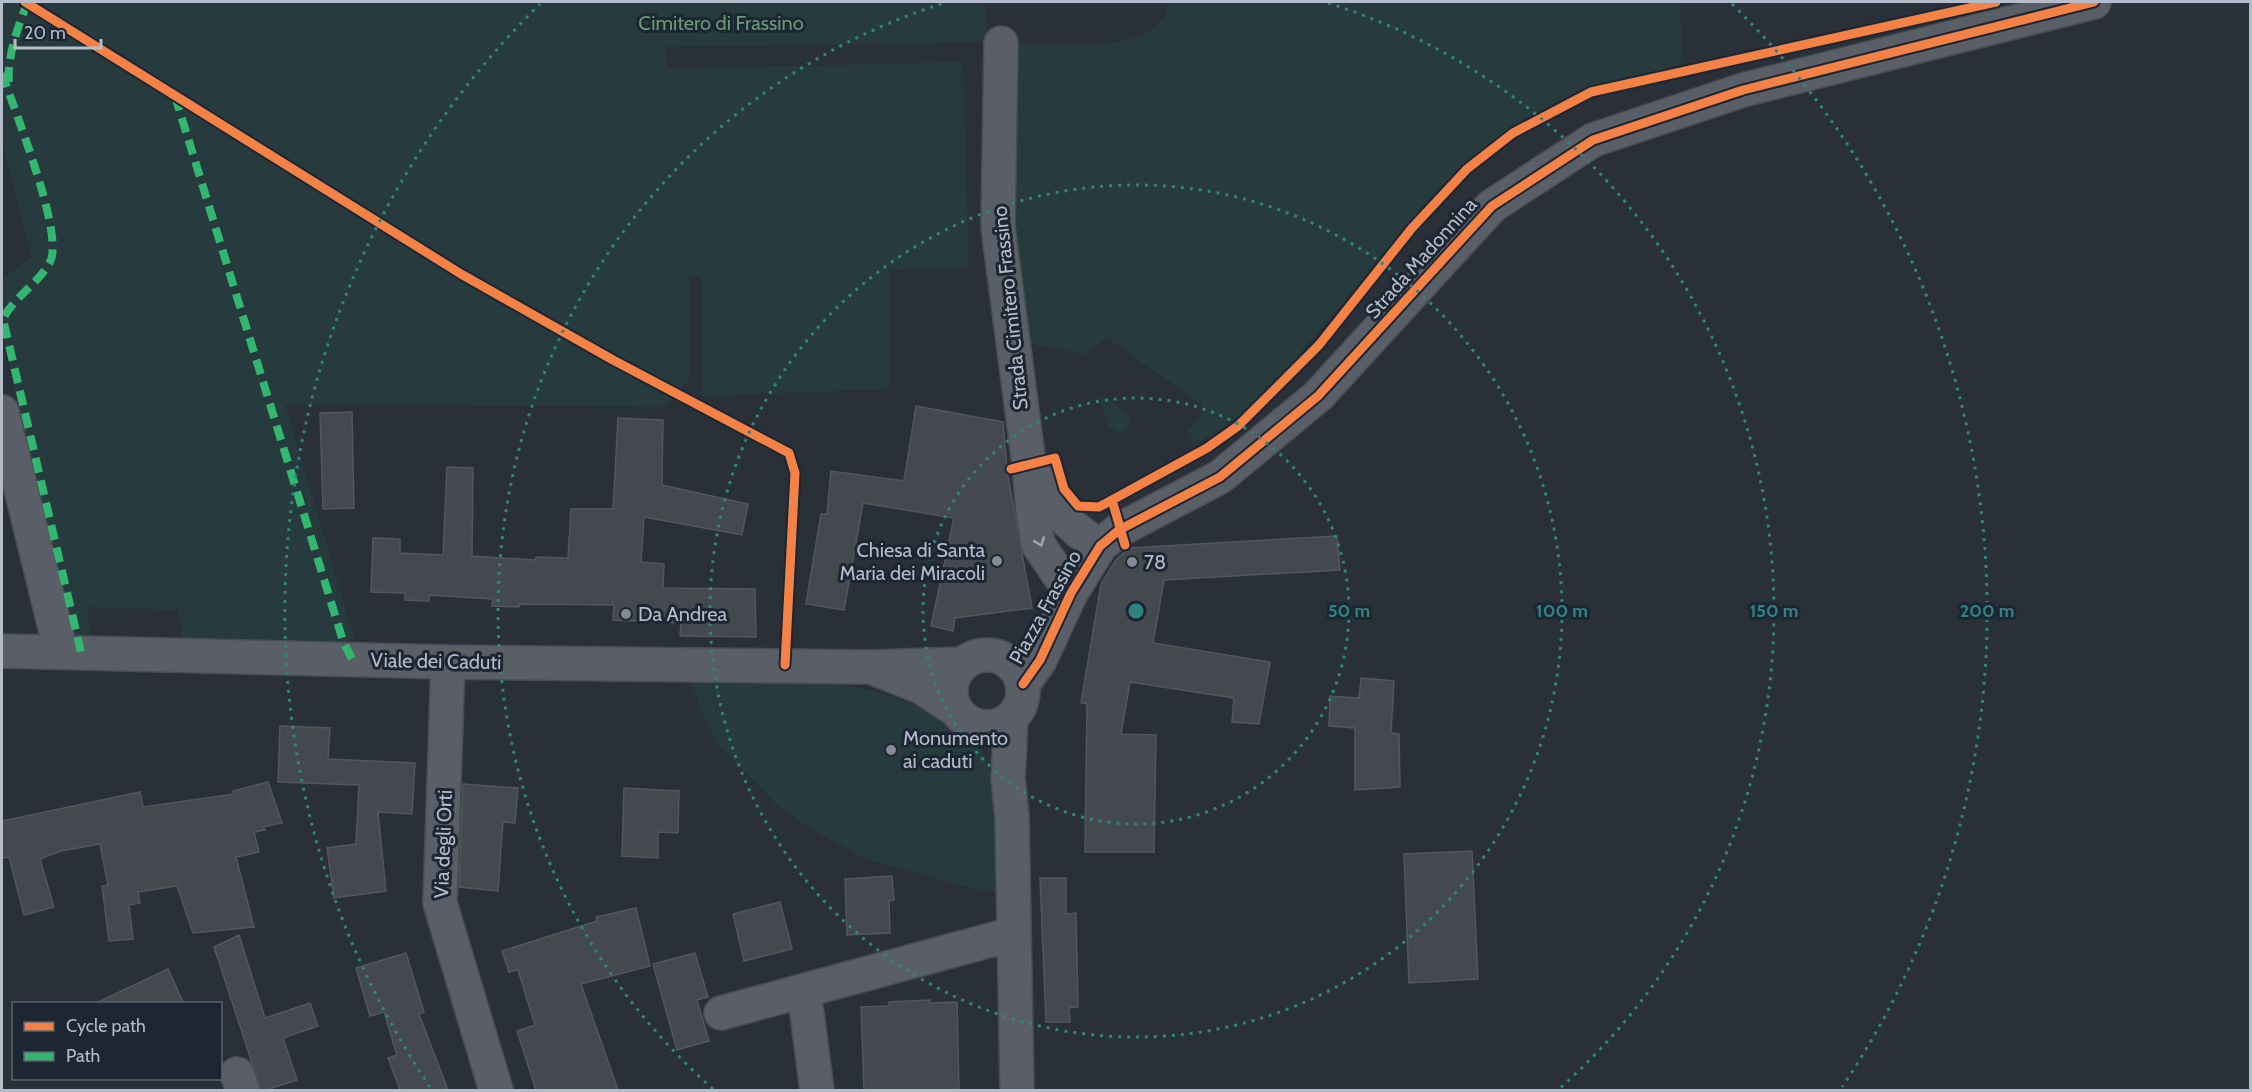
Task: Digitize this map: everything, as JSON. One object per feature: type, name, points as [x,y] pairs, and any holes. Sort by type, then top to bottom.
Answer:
[{"type":"street","name":"Strada Madonnina","points":[[1191,493],[1220,477],[1318,396],[1492,206],[1593,140],[1743,90],[2094,2]]},
{"type":"street","name":"Strada Cimitero Frassino","points":[[1001,43],[998,227],[1038,544],[1071,593]]},
{"type":"street","points":[[2,412],[61,652]]},
{"type":"street","name":"Strada Cimitero Frassino","points":[[1029,464],[1047,500],[1077,532],[1100,546]]},
{"type":"street","name":"Piazza Frassino","points":[[1023,684],[1040,660],[1071,593],[1100,546],[1119,530],[1191,493]]},
{"type":"street","name":"Piazza Frassino","points":[[1000,657],[1053,628]]},
{"type":"street","name":"Viale dei Caduti","points":[[2,651],[448,662],[871,667],[963,664]]},
{"type":"street","points":[[967,718],[996,727],[1011,719],[1020,707],[1023,684],[1014,667],[1000,657],[982,655],[963,664],[952,683],[952,700],[967,718],[1008,779]]},
{"type":"street","name":"Via degli Orti","points":[[448,662],[440,903],[496,1090]]},
{"type":"street","name":"Viale dei Caduti","points":[[871,667],[921,687],[967,718]]},
{"type":"street","points":[[1011,719],[1008,779],[1012,816],[1017,1090]]},
{"type":"street","points":[[721,1013],[1013,934]]},
{"type":"street","points":[[804,991],[817,1090]]},
{"type":"path","points":[[27,2],[37,9]]},
{"type":"green space","name":"Cimitero di Frassino","points":[[2,2],[984,2],[988,42],[666,47],[668,69],[963,62],[969,267],[890,270],[889,389],[701,396],[701,276],[689,276],[689,380],[665,407],[285,404],[355,641],[183,641],[178,610],[88,607],[90,637],[67,636],[2,330],[2,279],[32,257],[2,143]]},
{"type":"green space","points":[[1168,2],[1679,2],[1684,64],[1577,100],[1498,138],[1461,167],[1429,200],[1285,371],[1239,416],[1194,446],[1187,433],[1206,407],[1107,338],[1085,354],[1031,344],[1020,309],[1014,256],[1014,43],[1079,45],[1128,40],[1148,32],[1162,20]]},
{"type":"green space","points":[[1106,396],[1131,418],[1128,429],[1120,433],[1110,428],[1099,399]]},
{"type":"green space","points":[[691,679],[795,680],[867,690],[900,699],[932,713],[960,732],[983,754],[993,786],[997,821],[998,890],[992,892],[960,885],[868,860],[816,832],[778,806],[718,744],[700,709]]},
{"type":"building","points":[[916,406],[1003,422],[1007,471],[1032,608],[955,618],[953,631],[931,626],[954,518],[863,503],[844,610],[806,604],[821,514],[827,514],[831,471],[904,481]]},
{"type":"building","points":[[352,412],[354,508],[323,509],[320,413]]},
{"type":"building","points":[[618,418],[663,420],[662,485],[748,504],[742,535],[644,517],[641,562],[664,564],[663,588],[755,589],[756,637],[680,636],[681,623],[613,620],[614,605],[492,606],[493,599],[429,595],[429,601],[405,600],[405,593],[371,592],[373,538],[400,539],[400,553],[443,555],[447,467],[473,468],[472,556],[535,560],[536,557],[568,558],[571,509],[613,509]]},
{"type":"building","points":[[1337,536],[1340,570],[1164,580],[1153,643],[1270,662],[1259,724],[1232,722],[1234,698],[1130,682],[1121,734],[1156,735],[1154,852],[1085,852],[1087,704],[1081,703],[1101,584],[1116,560],[1129,548]]},
{"type":"building","points":[[1361,678],[1394,681],[1391,733],[1399,734],[1400,787],[1355,790],[1355,728],[1329,726],[1330,696],[1359,698]]},
{"type":"building","points":[[280,726],[330,728],[328,759],[415,763],[412,814],[378,812],[386,891],[334,898],[327,848],[356,844],[359,785],[278,782]]},
{"type":"building","points":[[268,782],[282,823],[263,827],[265,830],[254,832],[259,852],[236,857],[254,927],[193,933],[177,886],[138,892],[140,903],[129,905],[133,939],[109,941],[102,886],[108,885],[100,844],[61,851],[40,859],[54,907],[24,915],[9,857],[2,858],[2,821],[140,792],[143,807],[234,794],[233,791]]},
{"type":"building","points":[[463,784],[518,788],[515,823],[503,822],[498,891],[459,887]]},
{"type":"building","points":[[624,788],[679,791],[678,833],[658,832],[658,858],[622,856]]},
{"type":"building","points":[[1472,851],[1478,979],[1409,983],[1404,854]]},
{"type":"building","points":[[892,876],[894,900],[889,901],[890,933],[847,935],[845,879]]},
{"type":"building","points":[[1040,878],[1066,878],[1066,914],[1076,913],[1078,1007],[1069,1008],[1070,1022],[1046,1022]]},
{"type":"building","points":[[780,902],[792,949],[744,961],[733,914]]},
{"type":"building","points":[[636,908],[650,966],[581,984],[618,1090],[536,1090],[517,1031],[535,1025],[518,970],[509,972],[502,951],[597,921],[596,917]]},
{"type":"building","points":[[239,935],[265,1018],[310,1003],[318,1026],[283,1038],[297,1080],[266,1090],[261,1090],[214,947]]},
{"type":"building","points":[[406,953],[424,1012],[419,1014],[448,1090],[400,1090],[388,1058],[397,1055],[384,1012],[370,1016],[356,968]]},
{"type":"building","points":[[695,953],[708,997],[697,1000],[709,1041],[677,1050],[653,964]]},
{"type":"building","points":[[168,969],[183,1002],[98,1002]]},
{"type":"building","points":[[930,1000],[930,1003],[957,1002],[959,1090],[864,1090],[861,1007],[889,1006],[889,1002]]},
{"type":"marked path","points":[[9,82],[11,52],[27,3]]},
{"type":"marked path","points":[[2,73],[36,170],[50,225],[53,247],[50,262],[45,270],[13,304],[3,319],[81,652]]},
{"type":"marked path","points":[[175,96],[343,641],[352,659]]},
{"type":"cycle path","points":[[25,2],[461,274],[613,360],[789,453],[795,473],[785,665]]},
{"type":"cycle path","points":[[1125,545],[1112,500],[1207,448],[1238,426],[1319,345],[1412,228],[1467,169],[1513,133],[1591,92],[1996,2]]},
{"type":"cycle path","points":[[1023,684],[1040,660],[1071,593],[1100,546],[1119,530],[1220,477],[1318,396],[1492,206],[1593,140],[1743,90],[2094,2]]},
{"type":"cycle path","points":[[1011,469],[1055,458],[1064,489],[1078,506],[1099,507],[1112,500]]},
{"type":"place","name":"Chiesa di Santa Maria dei Miracoli","points":[[997,561]]},
{"type":"place","name":"78","points":[[1132,562]]},
{"type":"place","name":"Da Andrea","points":[[626,614]]},
{"type":"place","name":"Monumento ai caduti","points":[[891,750]]}]
